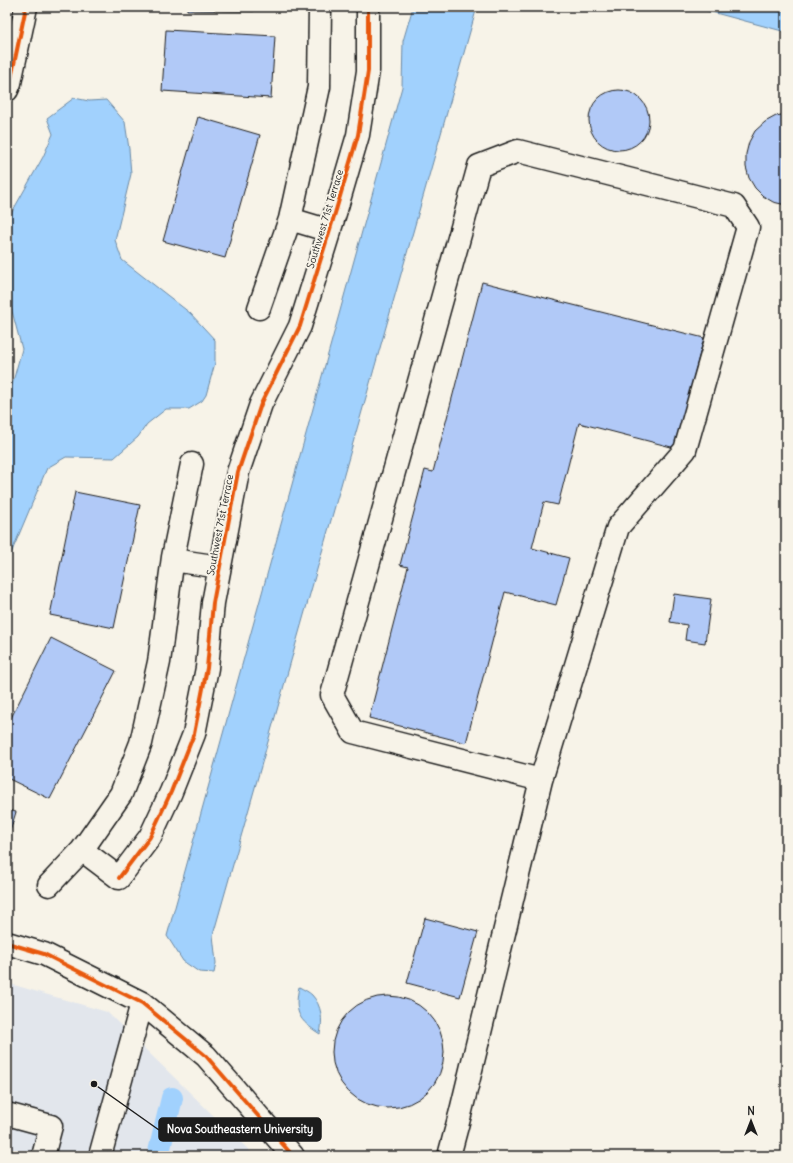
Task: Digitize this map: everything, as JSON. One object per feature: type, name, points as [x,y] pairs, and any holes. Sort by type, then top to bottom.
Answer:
[{"type":"street","points":[[7,90],[10,83],[26,7]]},
{"type":"street","points":[[259,308],[290,219],[319,87],[320,7]]},
{"type":"street","name":"Southwest 71st Terrace","points":[[82,850],[119,878],[150,837],[171,792],[194,734],[207,668],[213,602],[237,479],[261,404],[300,326],[358,135],[368,71],[368,7]]},
{"type":"street","points":[[449,1156],[463,1104],[541,780],[618,527],[685,450],[748,227],[734,206],[518,151],[479,166],[332,695],[352,732],[541,780]]},
{"type":"street","points":[[290,219],[330,231]]},
{"type":"street","points":[[48,885],[82,850],[121,794],[141,743],[159,662],[173,560],[192,464]]},
{"type":"street","points":[[173,560],[220,567]]},
{"type":"street","points":[[7,943],[44,954],[142,1003],[206,1056],[292,1156]]},
{"type":"street","points":[[100,1156],[142,1003]]},
{"type":"street","points":[[7,1114],[51,1126],[43,1156]]},
{"type":"shaded area","points":[[7,983],[107,1012],[255,1156],[7,1156]]},
{"type":"water","points":[[413,7],[477,7],[213,935],[216,963],[214,973],[199,972],[183,961],[167,936],[402,87],[403,41]]},
{"type":"water","points":[[693,7],[762,7],[786,13],[786,32]]},
{"type":"water","points":[[74,98],[89,101],[106,100],[125,122],[131,174],[115,240],[122,260],[190,313],[215,340],[215,363],[206,395],[202,401],[189,409],[166,409],[147,424],[138,437],[114,458],[66,457],[47,468],[7,563],[7,403],[22,349],[7,292],[7,221],[43,157],[53,134],[47,118]]},
{"type":"water","points":[[299,987],[311,994],[320,1008],[320,1034],[302,1020],[299,1015],[297,1003]]},
{"type":"building","points":[[187,7],[254,7],[254,11],[187,10]]},
{"type":"building","points":[[166,30],[275,36],[271,98],[162,91]]},
{"type":"building","points":[[613,90],[625,90],[641,98],[647,108],[649,120],[647,132],[641,142],[625,150],[613,150],[597,142],[589,126],[589,114],[597,98]]},
{"type":"building","points":[[786,114],[786,205],[773,202],[763,196],[755,188],[749,178],[746,167],[746,154],[749,142],[755,131],[765,122],[776,116]]},
{"type":"building","points":[[198,117],[260,135],[225,258],[163,241]]},
{"type":"building","points":[[482,282],[704,338],[675,448],[579,423],[558,505],[544,502],[532,548],[569,558],[556,605],[505,592],[466,743],[369,718],[408,567],[400,565],[425,470],[433,472]]},
{"type":"building","points":[[75,492],[140,505],[114,628],[50,615]]},
{"type":"building","points":[[674,594],[711,599],[705,643],[685,640],[687,625],[670,622]]},
{"type":"building","points":[[51,638],[116,671],[50,799],[7,778],[7,726]]},
{"type":"building","points":[[7,810],[16,812],[7,841]]},
{"type":"building","points":[[425,918],[478,932],[460,997],[407,983]]},
{"type":"building","points":[[388,996],[409,1001],[419,1006],[427,1013],[434,1021],[439,1031],[444,1052],[439,1073],[434,1083],[427,1091],[419,1098],[409,1103],[388,1108],[367,1103],[357,1098],[349,1091],[342,1083],[337,1073],[332,1052],[337,1031],[342,1021],[349,1013],[357,1006],[367,1001]]},
{"type":"waterway","points":[[158,1156],[172,1098]]},
{"type":"cycle path","points":[[7,90],[10,83],[26,7]]},
{"type":"cycle path","points":[[119,878],[150,837],[171,792],[194,734],[207,668],[213,603],[238,472],[261,404],[300,326],[358,135],[368,71],[368,7]]},
{"type":"cycle path","points":[[7,943],[44,954],[142,1003],[206,1056],[293,1156]]},
{"type":"place","name":"Nova Southeastern University","points":[[94,1084]]}]
